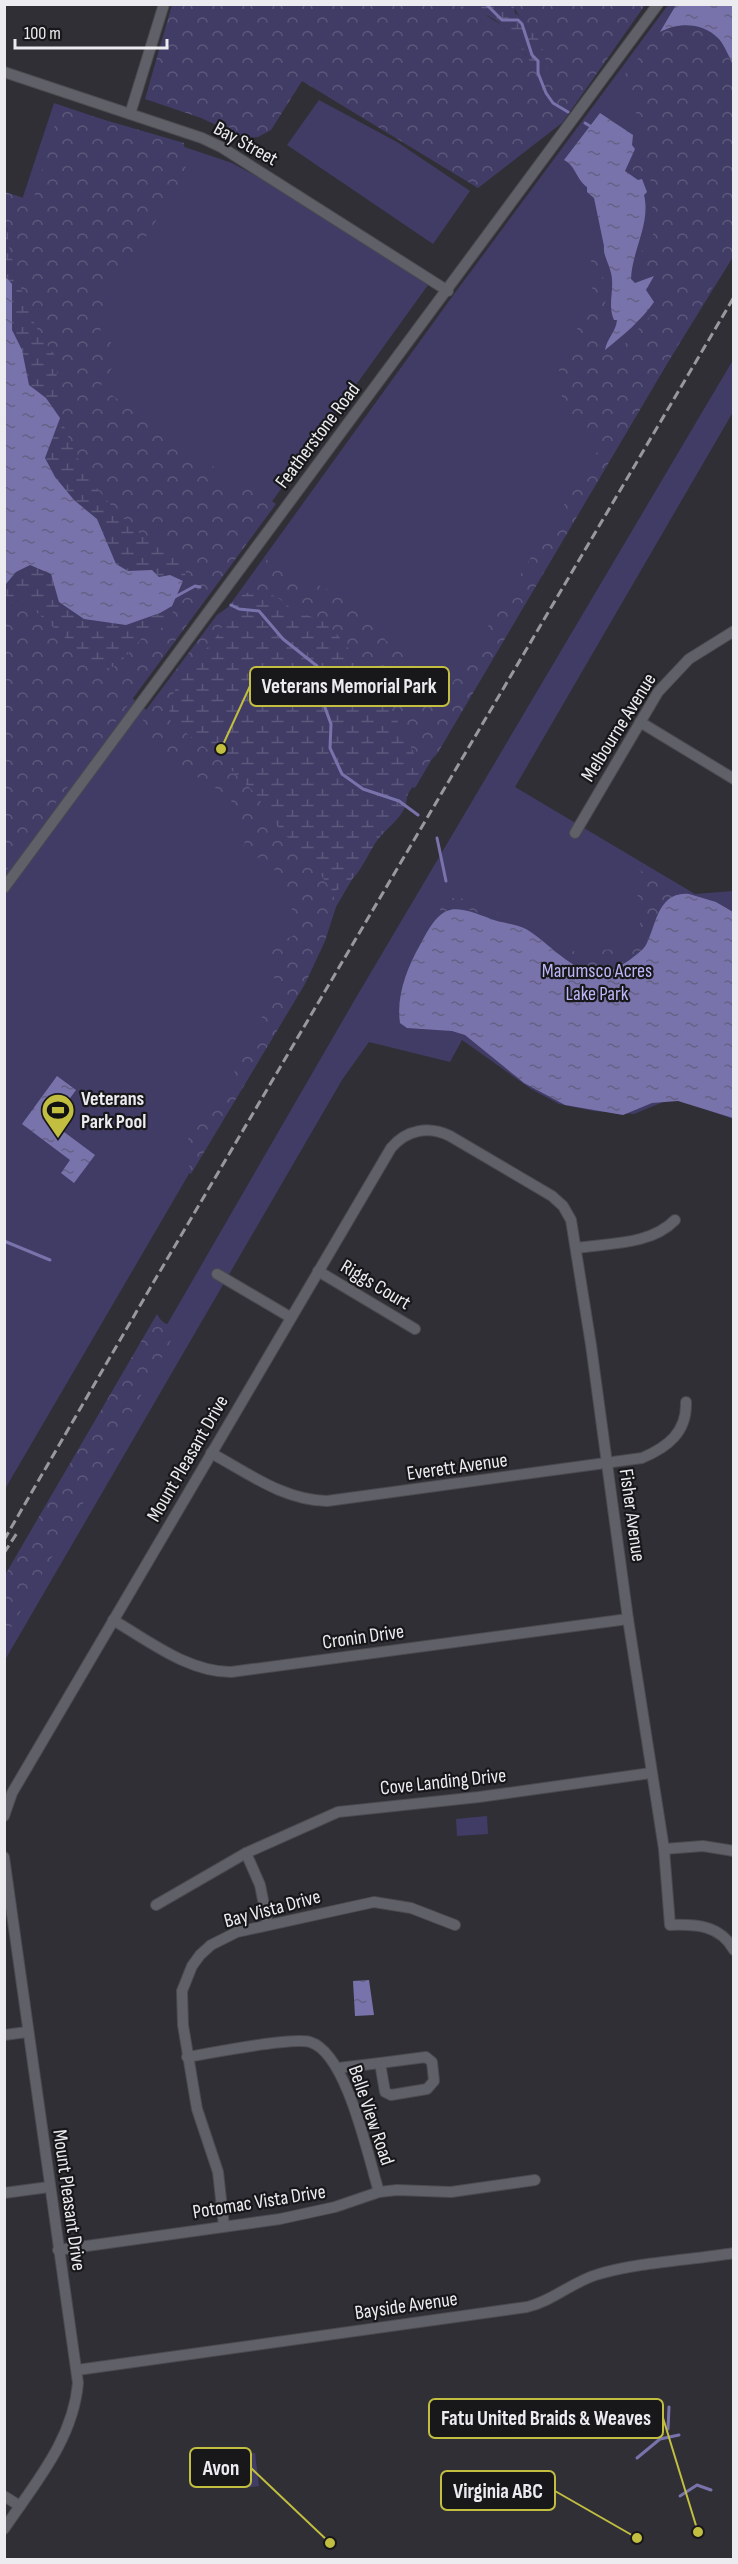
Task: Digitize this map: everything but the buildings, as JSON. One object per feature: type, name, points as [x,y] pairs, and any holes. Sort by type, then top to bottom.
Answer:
[{"type":"street","points":[[130,114],[164,4]]},
{"type":"street","name":"Featherstone Road","points":[[4,888],[448,291],[658,4]]},
{"type":"street","name":"Bay Street","points":[[4,72],[202,138],[235,155],[448,291]]},
{"type":"street","name":"Melbourne Avenue","points":[[574,833],[639,722],[671,676],[689,659],[734,631]]},
{"type":"street","points":[[639,722],[734,778]]},
{"type":"street","name":"Fisher Avenue","points":[[418,1131],[445,1133],[552,1196],[569,1215],[576,1248],[608,1463],[628,1619],[664,1849],[670,1925],[702,1926],[712,1929],[721,1934],[734,1950]]},
{"type":"street","name":"Mount Pleasant Drive","points":[[4,1816],[12,1793],[391,1148],[406,1135],[418,1131]]},
{"type":"street","points":[[576,1248],[649,1237],[675,1220]]},
{"type":"street","name":"Riggs Court","points":[[318,1270],[415,1329]]},
{"type":"street","points":[[217,1274],[290,1317]]},
{"type":"street","name":"Everett Avenue","points":[[211,1453],[284,1493],[312,1501],[327,1501],[642,1458],[665,1446],[684,1422],[686,1402]]},
{"type":"street","name":"Cronin Drive","points":[[113,1620],[186,1661],[206,1669],[231,1672],[628,1619]]},
{"type":"street","name":"Cove Landing Drive","points":[[156,1905],[246,1853],[338,1812],[458,1800],[651,1773]]},
{"type":"street","points":[[664,1849],[703,1846],[734,1851]]},
{"type":"street","points":[[246,1853],[260,1885],[268,1925]]},
{"type":"street","name":"Mount Pleasant Drive","points":[[4,1857],[49,2187],[77,2370],[76,2400],[67,2433],[4,2529]]},
{"type":"street","name":"Bay Vista Drive","points":[[224,2226],[218,2172],[197,2109],[187,2057],[181,2005],[184,1984],[200,1954],[224,1937],[374,1902],[411,1908],[455,1925]]},
{"type":"street","points":[[4,2035],[27,2032]]},
{"type":"street","name":"Belle View Road","points":[[187,2057],[303,2041],[320,2046],[338,2068],[355,2111],[379,2193]]},
{"type":"street","points":[[338,2068],[426,2057],[432,2062],[434,2081],[424,2091],[388,2094],[383,2088],[381,2063]]},
{"type":"street","name":"Potomac Vista Drive","points":[[58,2250],[304,2215],[397,2190],[451,2192],[535,2180]]},
{"type":"street","points":[[4,2193],[49,2187]]},
{"type":"street","name":"Bayside Avenue","points":[[77,2370],[527,2307],[538,2304],[570,2285],[600,2273],[734,2253]]},
{"type":"street","points":[[4,2496],[20,2506]]},
{"type":"green space","points":[[172,5],[457,5],[482,13],[503,26],[517,41],[526,56],[546,69],[537,35],[517,12],[514,5],[645,5],[562,123],[478,188],[302,81],[271,130],[258,137],[244,138],[201,118],[145,99]]},
{"type":"green space","points":[[457,5],[514,5],[515,13],[528,23],[538,37],[547,69],[535,68],[511,34],[492,18]]},
{"type":"green space","points":[[668,5],[733,5],[733,257],[610,456],[415,788],[408,785],[301,966],[308,970],[5,1489],[5,511],[8,242],[54,103],[232,163],[282,190],[428,285],[131,697],[151,714],[449,301]]},
{"type":"green space","points":[[680,24],[700,28],[713,36],[733,65],[733,252],[437,754],[419,772],[407,739],[390,708],[328,625],[317,617],[294,610],[263,593],[249,593],[240,596],[268,558],[293,574],[337,593],[363,610],[386,640],[407,658],[422,684],[433,690],[450,687],[599,449],[576,430],[563,407],[559,369],[590,301],[595,273],[590,258],[595,252],[605,289],[605,305],[598,339],[599,355],[624,345],[661,304],[671,286],[660,284],[660,269],[652,268],[638,273],[636,260],[653,235],[655,224],[651,214],[654,199],[649,173],[632,170],[646,144],[646,135],[621,79],[660,32]]},
{"type":"green space","points":[[319,100],[397,142],[470,191],[433,244],[287,145]]},
{"type":"green space","points":[[60,107],[184,143],[186,176],[147,234],[136,268],[112,279],[104,292],[100,333],[122,352],[100,387],[213,465],[215,481],[229,491],[251,487],[276,504],[5,872],[5,604],[23,600],[93,663],[106,669],[118,665],[147,632],[161,628],[173,617],[172,606],[186,572],[173,554],[160,543],[141,534],[120,515],[103,496],[76,455],[59,408],[58,359],[32,319],[10,253],[9,232],[5,226],[5,192],[33,201]]},
{"type":"green space","points":[[4,226],[9,232],[9,249],[29,310],[38,331],[58,359],[59,408],[76,454],[103,496],[120,515],[138,532],[157,541],[176,557],[186,572],[183,581],[170,575],[159,577],[152,570],[128,571],[116,564],[97,519],[74,500],[55,477],[45,458],[60,418],[46,398],[29,385],[22,350],[12,330],[12,284],[5,275]]},
{"type":"green space","name":"Marumsco Acres Lake Park","points":[[733,360],[733,412],[515,787],[695,894],[733,891],[733,1119],[673,1098],[634,1114],[593,1111],[559,1104],[531,1089],[462,1040],[450,1062],[369,1042],[342,1080],[5,1660],[5,1605],[354,1001]]},
{"type":"green space","points":[[30,565],[51,574],[59,602],[100,622],[113,621],[126,625],[160,613],[172,606],[173,616],[161,628],[147,632],[118,665],[106,669],[93,663],[23,600],[5,604],[4,585],[16,572]]},
{"type":"green space","points":[[256,590],[276,597],[293,610],[329,626],[352,653],[383,697],[417,761],[419,774],[408,794],[402,812],[376,842],[354,877],[333,892],[308,857],[279,829],[256,794],[221,760],[170,720],[170,707],[179,683],[222,629],[234,600]]},
{"type":"green space","points":[[231,605],[226,620],[217,635],[175,690],[170,704],[170,720],[221,760],[256,794],[279,829],[308,857],[333,892],[336,907],[325,941],[305,984],[191,1174],[188,1171],[192,1156],[188,1142],[189,1132],[206,1105],[226,1089],[270,1001],[275,987],[274,976],[268,963],[270,945],[293,936],[292,906],[288,889],[276,879],[275,864],[261,857],[245,862],[240,855],[248,833],[240,826],[230,797],[160,754],[144,734],[143,714],[217,615]]},
{"type":"green space","points":[[638,869],[681,895],[667,902],[661,910],[653,922],[645,948],[608,973],[592,971],[568,961],[534,935],[542,931],[570,950],[584,955],[597,950],[630,949],[637,939],[640,928],[636,884]]},
{"type":"green space","points":[[453,898],[466,899],[487,907],[505,917],[505,922],[464,908],[441,913],[438,905]]},
{"type":"green space","points":[[157,1314],[166,1324],[180,1324],[133,1410],[122,1424],[114,1450],[5,1638],[5,1575]]},
{"type":"green space","points":[[487,1816],[488,1834],[457,1836],[456,1819]]},
{"type":"green space","points":[[255,2453],[259,2486],[242,2487],[228,2480],[223,2469],[229,2454]]},
{"type":"water","points":[[676,5],[733,5],[733,65],[719,39],[706,29],[682,25],[660,32]]},
{"type":"water","points":[[600,113],[633,135],[632,145],[635,149],[625,171],[638,180],[642,179],[647,192],[644,195],[645,216],[631,279],[635,283],[654,276],[646,290],[654,302],[625,334],[605,350],[617,320],[614,320],[611,308],[611,273],[604,253],[594,198],[564,160]]},
{"type":"water","points":[[4,275],[12,284],[12,330],[22,350],[29,385],[46,398],[60,418],[45,458],[55,477],[74,500],[97,519],[116,564],[128,571],[152,570],[159,577],[170,575],[183,581],[172,606],[160,613],[126,625],[84,619],[59,602],[51,574],[30,565],[16,572],[5,585]]},
{"type":"water","points":[[689,894],[716,902],[733,912],[733,1118],[678,1101],[652,1103],[623,1115],[565,1105],[524,1083],[465,1035],[452,1031],[407,1028],[400,1023],[401,993],[411,963],[434,922],[448,911],[465,910],[522,927],[573,964],[594,973],[605,973],[627,962],[646,945],[659,912],[670,898]]},
{"type":"water","name":"Veterans Park Pool","points":[[57,1076],[76,1090],[52,1123],[95,1155],[74,1183],[61,1173],[70,1160],[22,1124]]},
{"type":"water","points":[[369,1980],[374,2015],[355,2016],[353,1981]]},
{"type":"waterway","points":[[486,4],[502,20],[518,20],[522,24],[532,55],[538,61],[538,73],[546,93],[553,103],[568,112]]},
{"type":"waterway","points":[[585,123],[590,126]]},
{"type":"waterway","points":[[173,598],[195,586],[200,587]]},
{"type":"waterway","points":[[231,605],[239,609],[259,611],[283,639],[317,666],[325,693],[323,702],[331,724],[330,748],[342,774],[363,789],[399,801],[418,815]]},
{"type":"waterway","points":[[437,838],[446,881]]},
{"type":"waterway","points":[[4,1241],[50,1260]]},
{"type":"waterway","points":[[668,2429],[669,2407]]},
{"type":"waterway","points":[[637,2458],[660,2439],[679,2435]]},
{"type":"waterway","points":[[680,2496],[697,2485],[711,2490]]},
{"type":"railway","points":[[4,1540],[734,297]]},
{"type":"railway","points":[[4,1553],[17,1533]]},
{"type":"place","name":"Veterans Memorial Park","points":[[221,749]]},
{"type":"place","name":"Veterans Park Pool","points":[[58,1139]]},
{"type":"place","name":"Fatu United Braids & Weaves","points":[[698,2532]]},
{"type":"place","name":"Virginia ABC","points":[[637,2538]]},
{"type":"place","name":"Avon","points":[[330,2543]]}]
